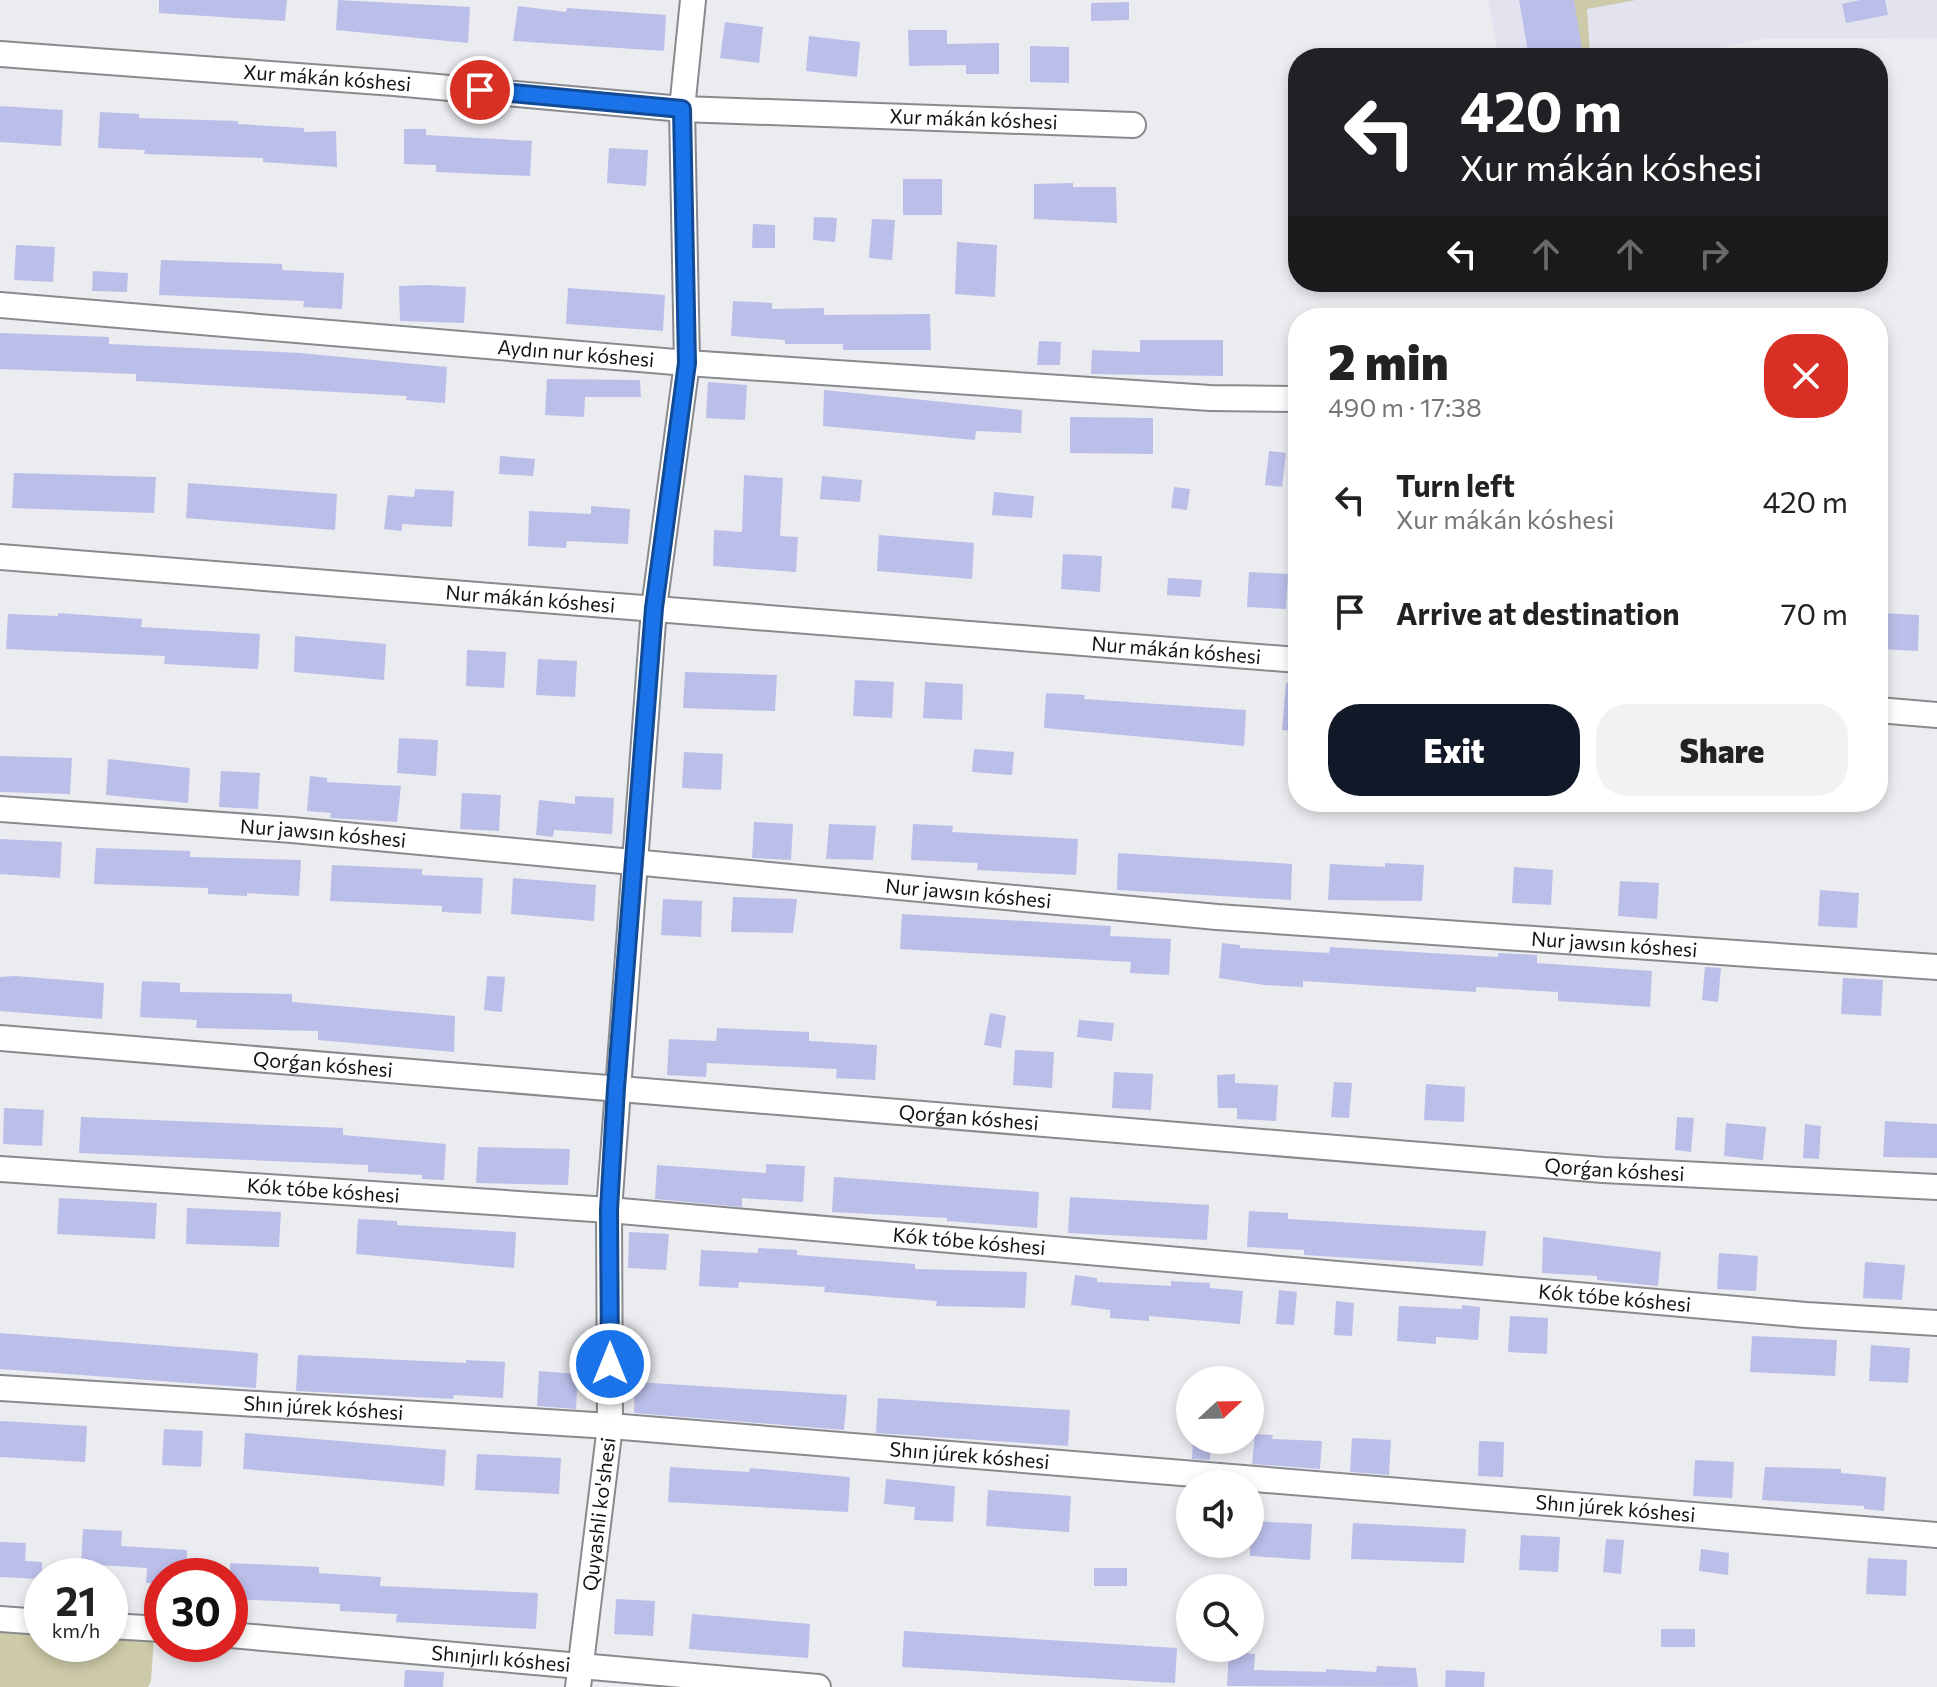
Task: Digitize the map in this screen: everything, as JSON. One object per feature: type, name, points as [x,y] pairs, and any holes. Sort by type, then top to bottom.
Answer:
[{"type":"street","name":"Quyashli ko'shesi","points":[[580,1677],[610,1426],[609,1210],[654,608],[687,363],[682,109],[693,0]]},
{"type":"street","name":"Xur mákán kóshesi","points":[[0,54],[394,83],[682,109],[1133,125]]},
{"type":"street","name":"Aydın nur kóshesi","points":[[0,305],[687,363],[1210,398],[1288,399]]},
{"type":"street","name":"Nur mákán kóshesi","points":[[0,557],[1288,659]]},
{"type":"street","points":[[1888,711],[1937,715]]},
{"type":"street","name":"Nur jawsın kóshesi","points":[[0,809],[292,830],[1217,917],[1937,967]]},
{"type":"street","name":"Qorǵan kóshesi","points":[[0,1038],[1603,1170],[1937,1187]]},
{"type":"street","name":"Kók tóbe kóshesi","points":[[0,1169],[609,1210],[1791,1314],[1937,1323]]},
{"type":"street","name":"Shın júrek kóshesi","points":[[0,1388],[610,1426],[1937,1535]]},
{"type":"street","points":[[0,1619],[24,1621]]},
{"type":"street","name":"Shınjırlı kóshesi","points":[[248,1637],[580,1677],[818,1687]]},
{"type":"shaded area","points":[[1488,0],[1937,0],[1937,38],[1764,39],[1716,48],[1496,48]]},
{"type":"shaded area","points":[[1571,0],[1636,0],[1587,9],[1590,48],[1575,48]]},
{"type":"shaded area","points":[[0,1628],[24,1629],[24,1662],[128,1662],[128,1634],[144,1635],[144,1662],[152,1662],[148,1687],[0,1687]]},
{"type":"building","points":[[159,0],[287,0],[285,21],[159,13]]},
{"type":"building","points":[[338,0],[470,7],[468,43],[336,30]]},
{"type":"building","points":[[1519,0],[1574,0],[1582,48],[1527,48]]},
{"type":"building","points":[[1885,0],[1888,15],[1846,23],[1842,4]]},
{"type":"building","points":[[1129,2],[1129,20],[1091,21],[1091,3]]},
{"type":"building","points":[[518,6],[566,12],[567,8],[666,15],[664,51],[513,41]]},
{"type":"building","points":[[725,22],[763,27],[759,63],[720,58]]},
{"type":"building","points":[[908,30],[947,30],[947,44],[999,43],[999,74],[966,74],[966,65],[909,66]]},
{"type":"building","points":[[809,36],[860,42],[857,77],[806,71]]},
{"type":"building","points":[[1030,46],[1069,47],[1069,83],[1030,82]]},
{"type":"building","points":[[0,106],[63,110],[61,146],[0,142]]},
{"type":"building","points":[[100,112],[139,114],[139,118],[238,121],[238,124],[304,128],[304,132],[336,131],[337,167],[263,162],[263,158],[144,154],[145,150],[98,148]]},
{"type":"building","points":[[404,129],[426,129],[426,135],[532,141],[530,176],[436,172],[436,165],[404,164]]},
{"type":"building","points":[[609,148],[648,150],[646,186],[607,183]]},
{"type":"building","points":[[903,179],[942,179],[942,215],[903,215]]},
{"type":"building","points":[[1073,183],[1073,187],[1116,187],[1117,223],[1034,219],[1034,184]]},
{"type":"building","points":[[814,217],[837,218],[835,242],[813,240]]},
{"type":"building","points":[[872,219],[895,220],[892,260],[869,258]]},
{"type":"building","points":[[753,224],[775,225],[775,248],[752,248]]},
{"type":"building","points":[[957,242],[997,245],[995,297],[955,294]]},
{"type":"building","points":[[16,245],[55,247],[53,282],[14,280]]},
{"type":"building","points":[[161,260],[282,264],[282,270],[344,273],[342,309],[303,307],[304,301],[159,295]]},
{"type":"building","points":[[93,271],[128,273],[127,292],[92,291]]},
{"type":"building","points":[[399,286],[466,287],[464,323],[400,321]]},
{"type":"building","points":[[568,288],[665,295],[663,331],[566,324]]},
{"type":"building","points":[[733,301],[772,303],[772,309],[824,308],[824,315],[930,314],[931,350],[843,350],[843,344],[785,344],[785,340],[731,336]]},
{"type":"building","points":[[0,333],[109,337],[109,344],[300,353],[447,367],[445,403],[406,400],[407,396],[136,381],[136,374],[0,369]]},
{"type":"building","points":[[1140,340],[1223,340],[1223,376],[1091,374],[1092,350],[1140,352]]},
{"type":"building","points":[[1039,341],[1061,342],[1060,365],[1037,365]]},
{"type":"building","points":[[547,379],[640,380],[641,397],[585,397],[584,417],[545,415]]},
{"type":"building","points":[[708,382],[747,385],[745,420],[706,418]]},
{"type":"building","points":[[824,390],[1022,410],[1021,433],[976,431],[975,440],[823,426]]},
{"type":"building","points":[[1070,417],[1153,418],[1153,454],[1070,453]]},
{"type":"building","points":[[1269,451],[1286,453],[1282,487],[1265,485]]},
{"type":"building","points":[[500,456],[535,459],[533,476],[499,474]]},
{"type":"building","points":[[14,473],[156,477],[154,513],[12,508]]},
{"type":"building","points":[[744,475],[783,478],[780,536],[798,537],[796,572],[713,566],[714,530],[742,532]]},
{"type":"building","points":[[822,476],[862,480],[860,502],[820,499]]},
{"type":"building","points":[[188,483],[337,494],[335,530],[186,518]]},
{"type":"building","points":[[1174,487],[1190,489],[1187,510],[1171,508]]},
{"type":"building","points":[[415,489],[454,491],[452,527],[402,524],[402,531],[384,529],[388,495],[414,497]]},
{"type":"building","points":[[994,492],[1034,496],[1032,518],[992,515]]},
{"type":"building","points":[[591,506],[630,509],[628,544],[567,541],[566,548],[528,546],[529,511],[591,514]]},
{"type":"building","points":[[879,535],[974,543],[972,579],[877,571]]},
{"type":"building","points":[[1063,554],[1102,556],[1100,592],[1061,589]]},
{"type":"building","points":[[1249,572],[1288,574],[1286,609],[1247,607]]},
{"type":"building","points":[[1168,578],[1202,580],[1200,597],[1167,595]]},
{"type":"building","points":[[58,613],[142,619],[141,627],[260,634],[258,669],[164,664],[165,656],[6,649],[8,614],[58,616]]},
{"type":"building","points":[[1888,613],[1919,615],[1918,651],[1888,650]]},
{"type":"building","points":[[295,636],[386,644],[384,680],[294,672]]},
{"type":"building","points":[[467,650],[506,652],[504,688],[466,686]]},
{"type":"building","points":[[538,659],[577,661],[575,697],[536,695]]},
{"type":"building","points":[[685,672],[777,675],[775,711],[683,708]]},
{"type":"building","points":[[855,680],[894,682],[892,718],[853,716]]},
{"type":"building","points":[[925,682],[963,684],[962,720],[923,718]]},
{"type":"building","points":[[1286,683],[1288,683],[1288,730],[1282,730]]},
{"type":"building","points":[[1046,693],[1085,695],[1084,699],[1246,710],[1244,746],[1044,728]]},
{"type":"building","points":[[399,738],[438,740],[436,776],[397,773]]},
{"type":"building","points":[[974,749],[1014,752],[1012,775],[972,772]]},
{"type":"building","points":[[684,752],[723,754],[721,790],[682,788]]},
{"type":"building","points":[[0,756],[72,758],[70,794],[0,792]]},
{"type":"building","points":[[108,759],[190,768],[188,803],[106,795]]},
{"type":"building","points":[[221,771],[260,773],[258,809],[219,807]]},
{"type":"building","points":[[310,776],[327,778],[327,782],[401,786],[397,822],[330,818],[331,813],[307,811]]},
{"type":"building","points":[[462,793],[501,795],[499,831],[460,829]]},
{"type":"building","points":[[575,796],[614,798],[612,834],[554,830],[553,837],[536,835],[539,800],[575,804]]},
{"type":"building","points":[[754,822],[793,824],[791,860],[752,858]]},
{"type":"building","points":[[829,824],[876,826],[873,860],[826,859]]},
{"type":"building","points":[[913,824],[953,826],[952,832],[1078,839],[1076,875],[977,870],[978,863],[911,860]]},
{"type":"building","points":[[0,839],[62,842],[60,878],[0,874]]},
{"type":"building","points":[[96,848],[190,851],[190,857],[301,860],[299,896],[208,894],[208,888],[94,884]]},
{"type":"building","points":[[1118,853],[1292,864],[1291,900],[1117,890]]},
{"type":"building","points":[[1385,863],[1424,865],[1422,901],[1328,900],[1330,864],[1385,867]]},
{"type":"building","points":[[332,865],[422,869],[422,875],[483,878],[481,914],[442,912],[442,906],[330,901]]},
{"type":"building","points":[[1514,867],[1553,870],[1551,905],[1512,903]]},
{"type":"building","points":[[513,878],[596,885],[594,921],[511,914]]},
{"type":"building","points":[[1620,881],[1659,883],[1657,919],[1618,916]]},
{"type":"building","points":[[1820,890],[1859,893],[1857,928],[1818,926]]},
{"type":"building","points":[[733,897],[797,899],[793,933],[731,932]]},
{"type":"building","points":[[663,899],[702,901],[701,937],[661,935]]},
{"type":"building","points":[[902,914],[1111,926],[1110,936],[1171,939],[1169,975],[1130,973],[1131,962],[900,949]]},
{"type":"building","points":[[1222,943],[1240,945],[1240,948],[1329,953],[1330,947],[1498,957],[1498,953],[1537,955],[1537,963],[1652,971],[1650,1007],[1558,1001],[1558,992],[1476,987],[1476,992],[1303,981],[1303,987],[1264,985],[1219,978]]},
{"type":"building","points":[[1705,967],[1721,968],[1718,1002],[1702,1000]]},
{"type":"building","points":[[487,976],[505,977],[502,1012],[484,1010]]},
{"type":"building","points":[[0,977],[104,983],[102,1019],[0,1011]]},
{"type":"building","points":[[1843,978],[1883,980],[1881,1016],[1841,1014]]},
{"type":"building","points":[[142,981],[180,983],[180,992],[292,994],[292,1002],[455,1016],[454,1052],[318,1040],[318,1031],[196,1028],[197,1020],[140,1017]]},
{"type":"building","points":[[990,1013],[1006,1016],[1001,1048],[984,1045]]},
{"type":"building","points":[[1079,1020],[1114,1023],[1112,1041],[1077,1037]]},
{"type":"building","points":[[717,1028],[809,1032],[809,1041],[877,1045],[875,1080],[836,1078],[837,1069],[707,1063],[706,1077],[667,1075],[669,1039],[716,1041]]},
{"type":"building","points":[[1015,1050],[1054,1052],[1052,1088],[1013,1085]]},
{"type":"building","points":[[1114,1072],[1153,1074],[1151,1110],[1112,1108]]},
{"type":"building","points":[[1235,1074],[1235,1083],[1278,1085],[1276,1121],[1237,1119],[1237,1108],[1218,1108],[1217,1075]]},
{"type":"building","points":[[1334,1082],[1352,1083],[1349,1118],[1331,1117]]},
{"type":"building","points":[[1426,1084],[1465,1087],[1464,1122],[1424,1120]]},
{"type":"building","points":[[4,1108],[44,1110],[42,1146],[3,1144]]},
{"type":"building","points":[[81,1117],[343,1128],[343,1135],[446,1144],[444,1180],[422,1179],[422,1175],[368,1172],[368,1165],[79,1153]]},
{"type":"building","points":[[1677,1117],[1694,1118],[1691,1152],[1675,1150]]},
{"type":"building","points":[[1885,1121],[1937,1124],[1937,1158],[1883,1157]]},
{"type":"building","points":[[1726,1123],[1766,1127],[1763,1160],[1724,1156]]},
{"type":"building","points":[[1805,1124],[1821,1126],[1819,1159],[1803,1158]]},
{"type":"building","points":[[478,1147],[570,1149],[568,1185],[476,1183]]},
{"type":"building","points":[[766,1164],[805,1166],[803,1202],[742,1198],[742,1207],[655,1199],[657,1165],[766,1173]]},
{"type":"building","points":[[834,1177],[1039,1192],[1037,1228],[947,1221],[947,1218],[832,1212]]},
{"type":"building","points":[[1070,1197],[1209,1205],[1207,1240],[1068,1233]]},
{"type":"building","points":[[59,1198],[157,1203],[155,1239],[57,1234]]},
{"type":"building","points":[[187,1208],[281,1212],[279,1247],[186,1244]]},
{"type":"building","points":[[1249,1211],[1288,1213],[1288,1219],[1486,1231],[1483,1266],[1304,1255],[1304,1250],[1247,1247]]},
{"type":"building","points":[[358,1219],[397,1221],[397,1225],[516,1232],[514,1268],[356,1254]]},
{"type":"building","points":[[629,1232],[669,1234],[666,1270],[628,1268]]},
{"type":"building","points":[[1543,1237],[1661,1252],[1658,1286],[1597,1280],[1597,1276],[1542,1273]]},
{"type":"building","points":[[758,1248],[797,1250],[797,1255],[915,1264],[915,1269],[1027,1272],[1025,1308],[936,1306],[937,1301],[824,1292],[825,1287],[739,1282],[738,1288],[699,1286],[701,1250],[758,1253]]},
{"type":"building","points":[[1719,1253],[1758,1256],[1756,1291],[1717,1289]]},
{"type":"building","points":[[1865,1262],[1905,1265],[1902,1300],[1863,1298]]},
{"type":"building","points":[[1075,1275],[1097,1278],[1097,1282],[1171,1286],[1171,1281],[1210,1283],[1210,1288],[1243,1291],[1240,1324],[1149,1316],[1149,1321],[1110,1318],[1110,1310],[1071,1305]]},
{"type":"building","points":[[1279,1290],[1297,1292],[1294,1325],[1276,1324]]},
{"type":"building","points":[[1336,1301],[1354,1303],[1352,1336],[1334,1335]]},
{"type":"building","points":[[1462,1305],[1480,1307],[1478,1340],[1436,1337],[1436,1344],[1397,1341],[1399,1306],[1462,1309]]},
{"type":"building","points":[[1510,1316],[1548,1318],[1547,1354],[1508,1352]]},
{"type":"building","points":[[0,1333],[258,1353],[256,1388],[0,1369]]},
{"type":"building","points":[[1752,1336],[1837,1340],[1835,1376],[1750,1372]]},
{"type":"building","points":[[1871,1345],[1910,1348],[1908,1383],[1869,1381]]},
{"type":"building","points":[[298,1355],[505,1362],[503,1398],[454,1395],[453,1399],[296,1391]]},
{"type":"building","points":[[539,1371],[578,1374],[576,1409],[537,1406]]},
{"type":"building","points":[[635,1382],[847,1395],[844,1430],[634,1413]]},
{"type":"building","points":[[878,1398],[1070,1410],[1068,1446],[876,1433]]},
{"type":"building","points":[[0,1421],[87,1426],[85,1462],[0,1457]]},
{"type":"building","points":[[164,1429],[203,1431],[201,1467],[162,1465]]},
{"type":"building","points":[[245,1433],[446,1450],[444,1486],[243,1469]]},
{"type":"building","points":[[1264,1434],[1273,1435],[1272,1439],[1322,1441],[1320,1469],[1252,1464],[1253,1454],[1264,1454]]},
{"type":"building","points":[[1352,1438],[1391,1440],[1389,1475],[1350,1472]]},
{"type":"building","points":[[1479,1441],[1504,1442],[1503,1477],[1478,1476]]},
{"type":"building","points":[[477,1454],[561,1458],[559,1494],[475,1490]]},
{"type":"building","points":[[1192,1454],[1210,1454],[1210,1460],[1192,1459]]},
{"type":"building","points":[[1695,1460],[1734,1462],[1732,1498],[1693,1496]]},
{"type":"building","points":[[670,1467],[749,1472],[750,1468],[850,1477],[848,1512],[668,1502]]},
{"type":"building","points":[[1765,1467],[1841,1469],[1841,1473],[1886,1477],[1884,1511],[1864,1509],[1864,1506],[1762,1500]]},
{"type":"building","points":[[886,1479],[955,1486],[953,1522],[914,1520],[915,1507],[884,1504]]},
{"type":"building","points":[[988,1490],[1071,1496],[1069,1532],[986,1526]]},
{"type":"building","points":[[1264,1522],[1312,1524],[1310,1560],[1264,1557]]},
{"type":"building","points":[[1353,1523],[1466,1529],[1464,1563],[1351,1559]]},
{"type":"building","points":[[83,1529],[122,1531],[121,1546],[187,1550],[187,1558],[144,1558],[144,1568],[128,1567],[128,1558],[81,1558]]},
{"type":"building","points":[[1521,1535],[1560,1537],[1558,1572],[1519,1570]]},
{"type":"building","points":[[1606,1539],[1624,1540],[1621,1574],[1603,1572]]},
{"type":"building","points":[[0,1542],[26,1543],[24,1578],[0,1577]]},
{"type":"building","points":[[1701,1549],[1729,1553],[1728,1575],[1699,1571]]},
{"type":"building","points":[[1868,1558],[1907,1560],[1906,1596],[1866,1594]]},
{"type":"building","points":[[248,1564],[319,1567],[319,1573],[381,1577],[380,1586],[538,1593],[536,1629],[396,1622],[397,1614],[340,1611],[340,1604],[248,1600]]},
{"type":"building","points":[[1094,1568],[1127,1568],[1127,1586],[1094,1586]]},
{"type":"building","points":[[616,1599],[655,1601],[653,1636],[614,1634]]},
{"type":"building","points":[[692,1614],[810,1624],[808,1658],[689,1649]]},
{"type":"building","points":[[1661,1629],[1695,1629],[1695,1647],[1661,1647]]},
{"type":"building","points":[[904,1631],[1176,1648],[1175,1683],[902,1667]]},
{"type":"building","points":[[1228,1662],[1254,1662],[1254,1670],[1376,1672],[1377,1666],[1416,1668],[1418,1687],[1227,1686]]},
{"type":"building","points":[[405,1670],[444,1672],[443,1687],[404,1687]]},
{"type":"building","points":[[1446,1670],[1485,1672],[1484,1687],[1445,1687]]},
{"type":"route","points":[[480,90],[682,109],[687,363],[654,608],[616,1088],[609,1210],[610,1364]]}]
